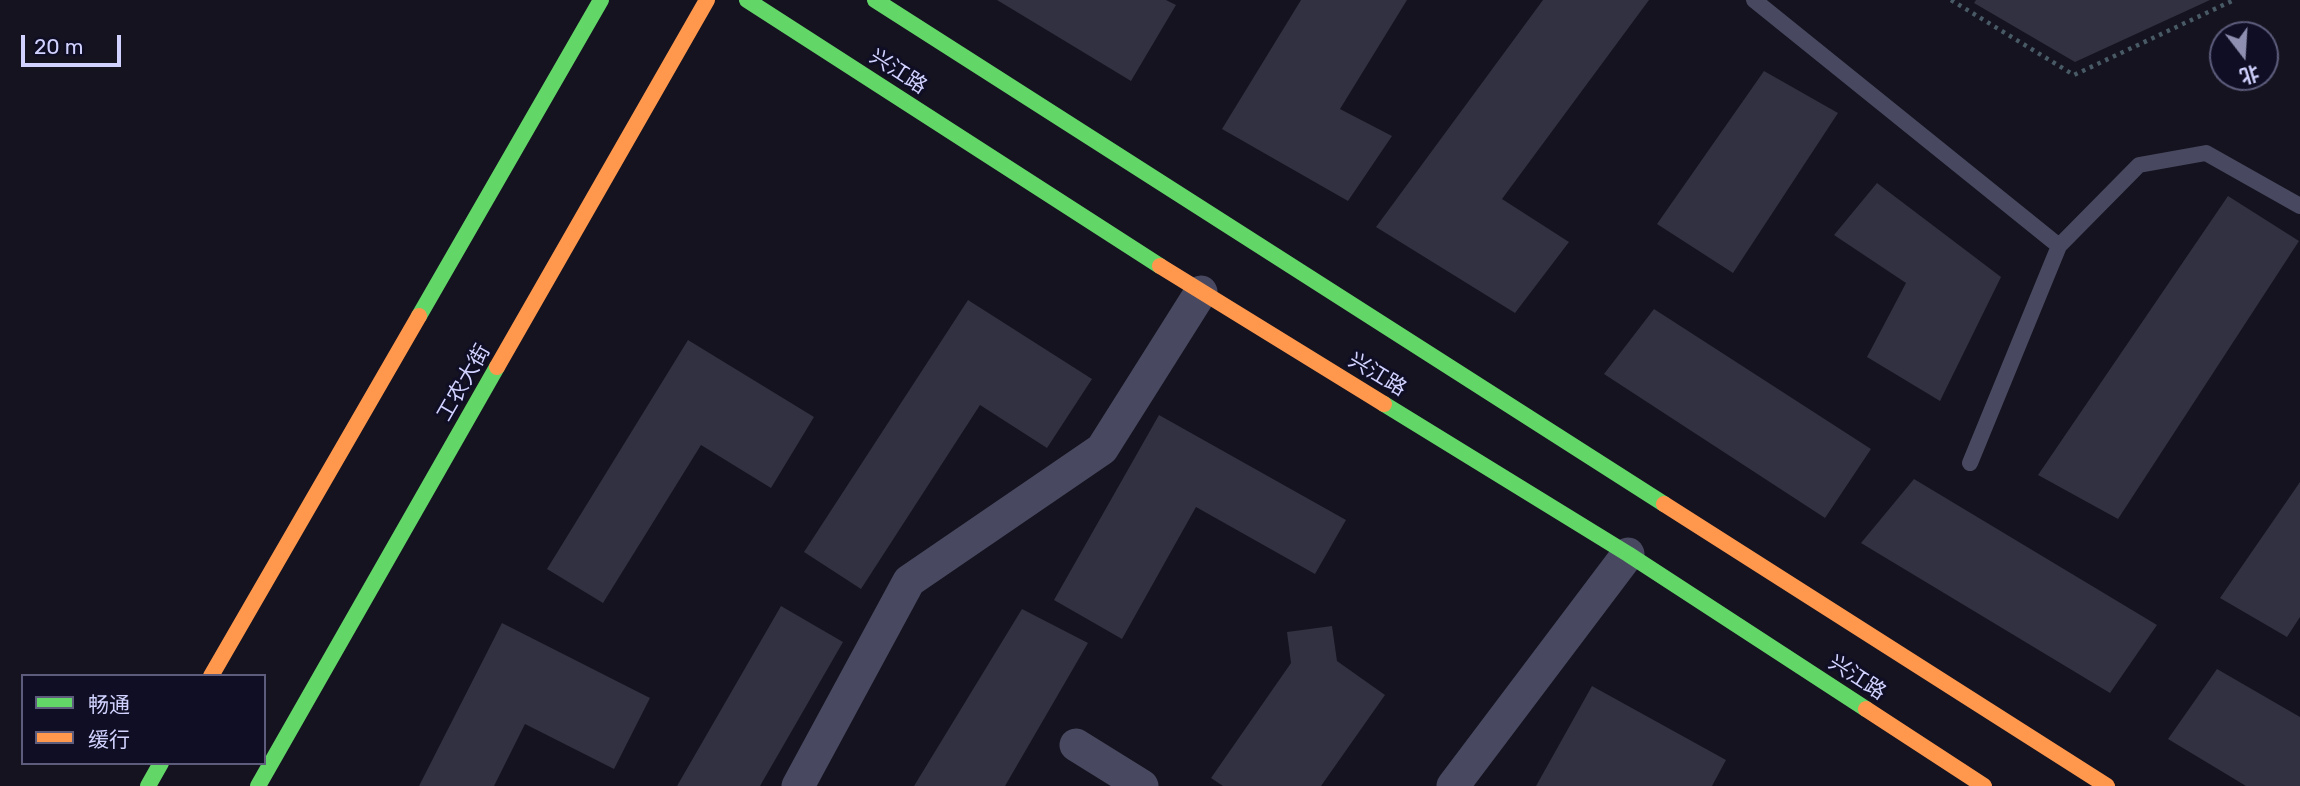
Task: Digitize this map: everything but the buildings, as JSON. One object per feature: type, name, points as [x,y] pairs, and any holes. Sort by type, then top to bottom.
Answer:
[{"type":"main road","points":[[212,674],[601,0]]},
{"type":"main road","name":"工农大街","points":[[258,786],[706,0]]},
{"type":"main road","name":"兴江路","points":[[747,0],[1202,292],[1628,554],[1984,786]]},
{"type":"main road","name":"兴江路","points":[[875,0],[2107,786]]},
{"type":"main road","points":[[148,786],[160,765]]},
{"type":"street","points":[[798,786],[909,581],[1102,449],[1202,292]]},
{"type":"street","points":[[1452,786],[1628,554]]},
{"type":"street","points":[[1076,745],[1142,786]]},
{"type":"lane","points":[[1754,0],[2059,246]]},
{"type":"lane","points":[[1970,463],[2059,246],[2140,165],[2206,153],[2300,206]]},
{"type":"path","points":[[1951,0],[2074,75],[2234,0]]},
{"type":"traffic: fast","points":[[419,316],[601,0]]},
{"type":"traffic: fast","points":[[747,0],[1160,266]]},
{"type":"traffic: fast","points":[[875,0],[1664,504]]},
{"type":"traffic: fast","points":[[258,786],[497,367]]},
{"type":"traffic: fast","points":[[1384,404],[1628,554],[1866,709]]},
{"type":"traffic: fast","points":[[148,786],[160,765]]},
{"type":"traffic: slow","points":[[497,367],[707,0]]},
{"type":"traffic: slow","points":[[1160,266],[1384,404]]},
{"type":"traffic: slow","points":[[212,674],[419,316]]},
{"type":"traffic: slow","points":[[1664,504],[2107,786]]},
{"type":"traffic: slow","points":[[1866,709],[1984,786]]}]
